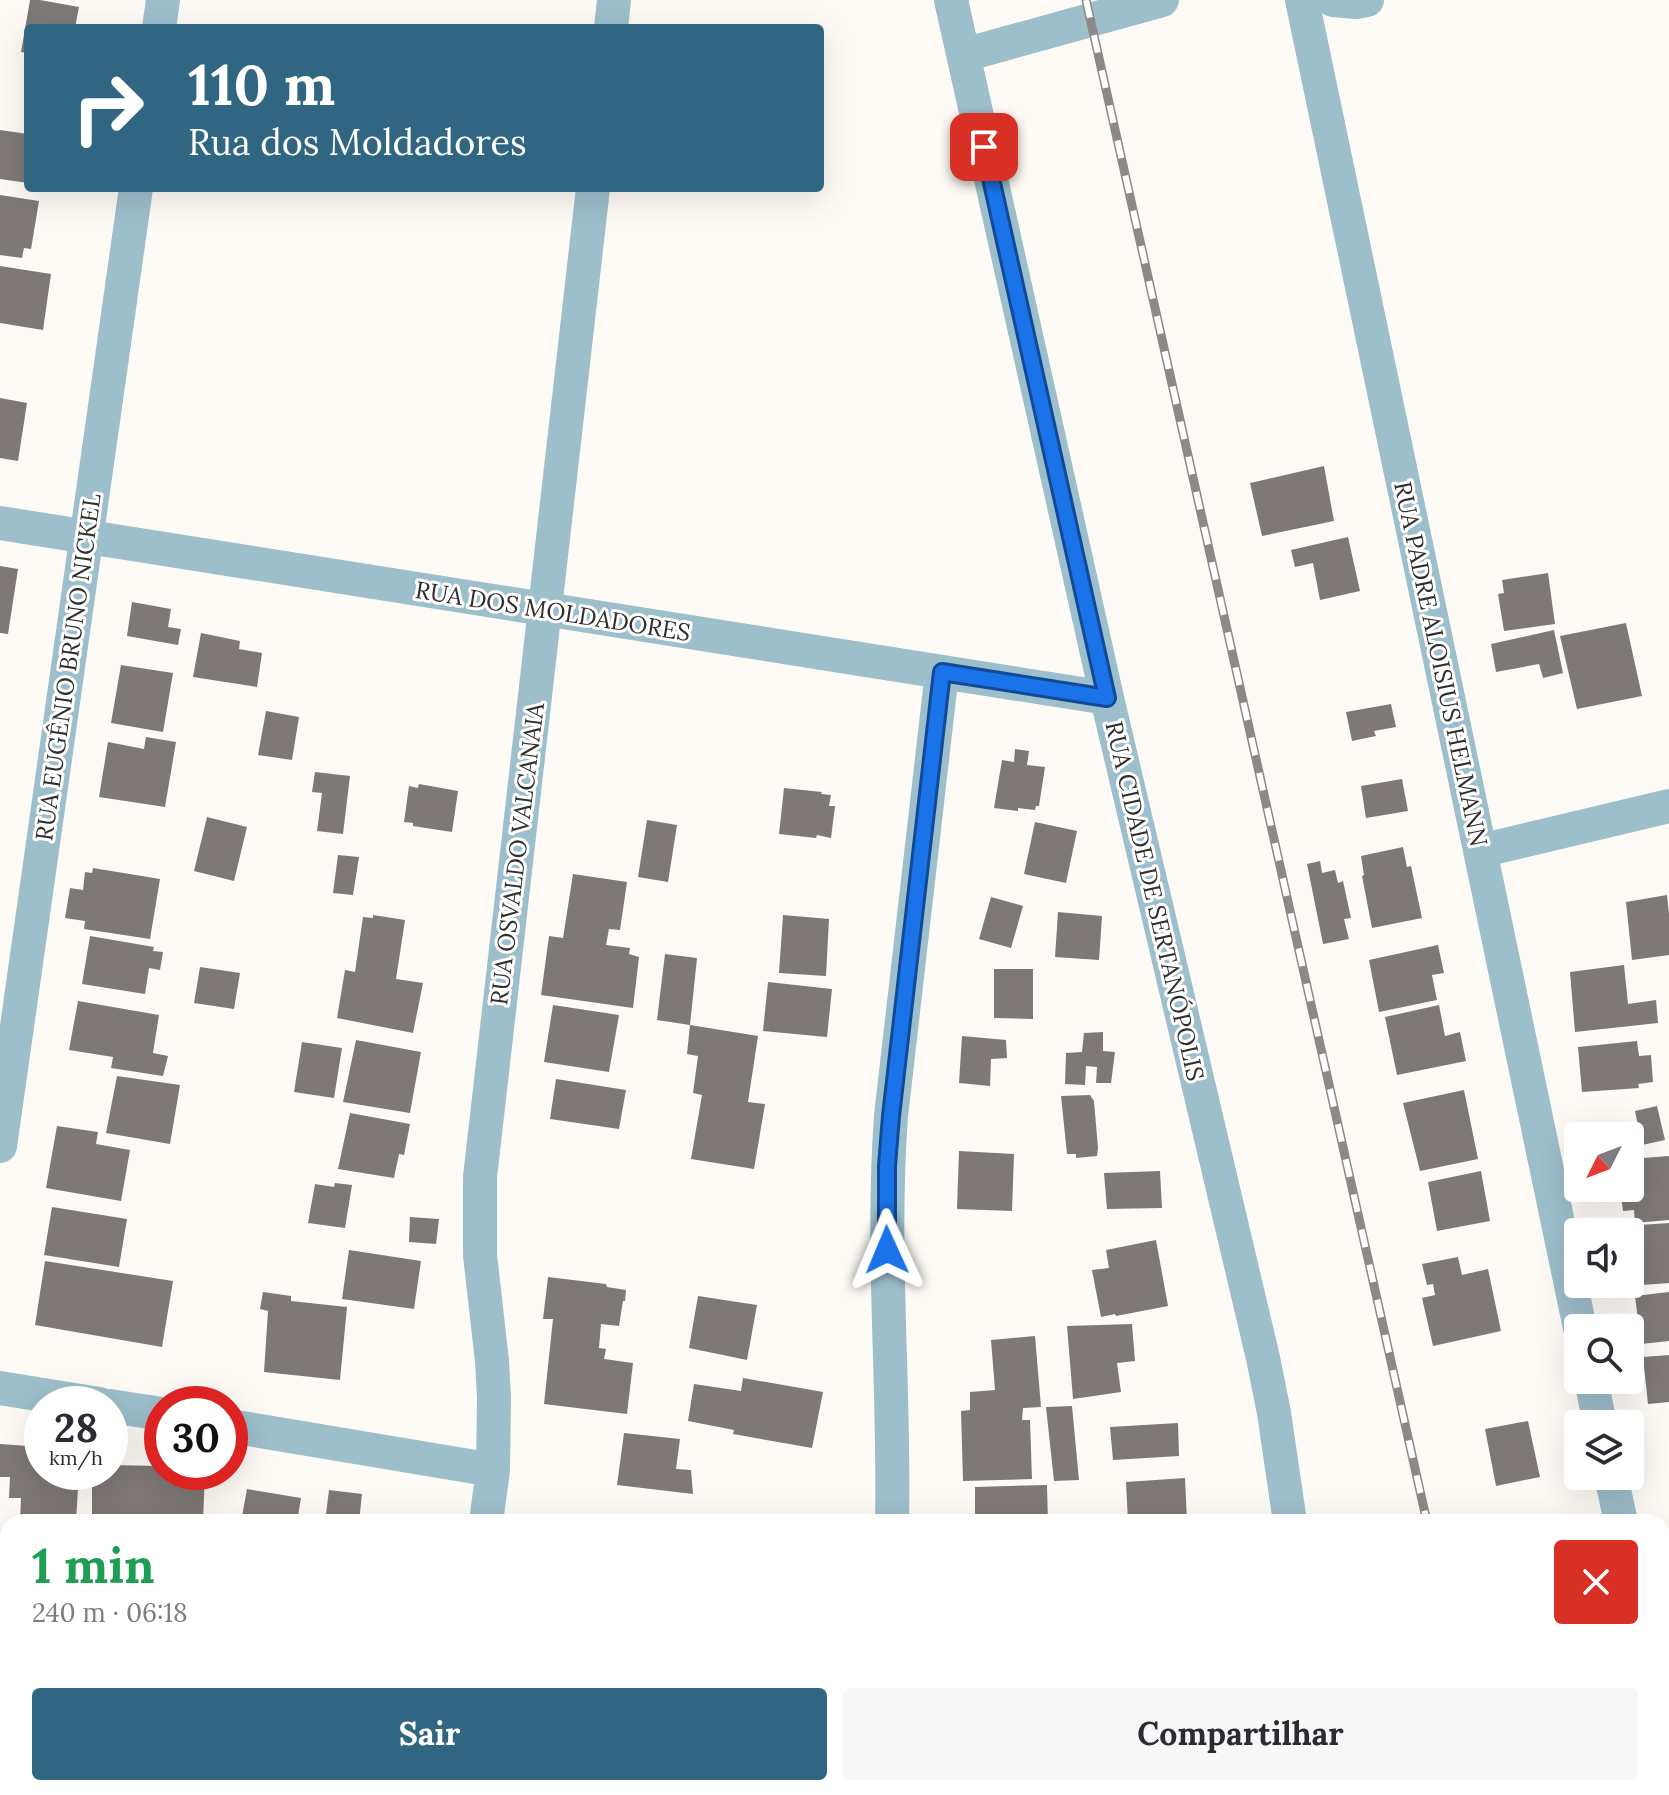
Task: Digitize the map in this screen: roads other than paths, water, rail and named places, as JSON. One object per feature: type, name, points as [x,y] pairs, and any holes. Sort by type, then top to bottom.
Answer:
[{"type":"street","points":[[160,24],[163,0]]},
{"type":"street","points":[[611,24],[614,0]]},
{"type":"street","name":"RUA CIDADE DE SERTANÓPOLIS","points":[[951,0],[1107,698],[1263,1358],[1289,1514]]},
{"type":"street","points":[[964,55],[1162,0]]},
{"type":"street","name":"RUA PADRE ALOISIUS HELMANN","points":[[1302,0],[1577,1314]]},
{"type":"street","points":[[1333,0],[1367,0]]},
{"type":"street","name":"RUA EUGÊNIO BRUNO NICKEL","points":[[0,1146],[135,192]]},
{"type":"street","name":"RUA OSVALDO VALCANAIA","points":[[487,1514],[493,1470],[494,1397],[480,1255],[480,1177],[593,192]]},
{"type":"street","name":"RUA DOS MOLDADORES","points":[[0,523],[1107,698]]},
{"type":"street","points":[[892,1514],[887,1166],[942,672]]},
{"type":"street","points":[[1480,851],[1669,806]]},
{"type":"street","points":[[0,1388],[24,1392]]},
{"type":"street","points":[[248,1429],[493,1470]]},
{"type":"street","points":[[1614,1490],[1619,1514]]},
{"type":"railway","points":[[1086,0],[1425,1514]]}]
